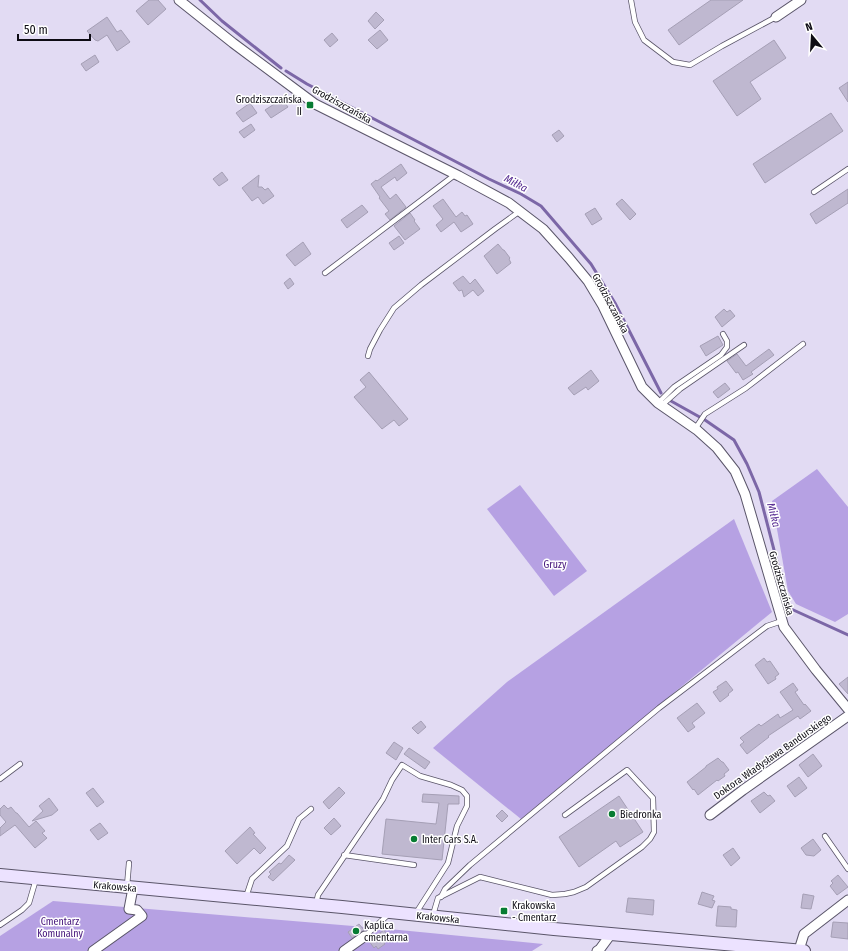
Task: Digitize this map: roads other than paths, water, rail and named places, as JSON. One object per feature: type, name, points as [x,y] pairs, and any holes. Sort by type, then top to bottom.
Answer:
[{"type":"main road","name":"Krakowska","points":[[0,876],[801,951]]},
{"type":"street","name":"Grodziszczańska","points":[[179,0],[233,43],[315,104],[456,174],[509,204],[543,229],[588,281],[603,306],[642,388],[660,405],[695,429],[717,448],[736,471],[746,494],[784,627],[816,670],[848,709]]},
{"type":"street","points":[[776,17],[802,0]]},
{"type":"street","name":"Doktora Władysława Bandurskiego","points":[[710,815],[848,716]]},
{"type":"street","points":[[93,951],[142,916],[137,910],[129,909],[130,888]]},
{"type":"street","points":[[801,951],[804,934],[848,900]]},
{"type":"street","points":[[597,951],[611,934]]},
{"type":"street","points":[[344,951],[365,936]]},
{"type":"lane","points":[[631,0],[635,22],[644,40],[673,62],[690,65],[776,17]]},
{"type":"lane","points":[[814,192],[848,169]]},
{"type":"lane","points":[[325,273],[456,174]]},
{"type":"lane","points":[[368,356],[380,330],[394,308],[520,211]]},
{"type":"lane","points":[[660,405],[674,387],[721,355],[727,347],[727,341],[723,334]]},
{"type":"lane","points":[[695,429],[706,414],[746,388],[803,344]]},
{"type":"lane","points":[[660,405],[680,389],[744,345]]},
{"type":"lane","points":[[441,897],[445,889],[470,865],[659,708],[767,626],[782,620]]},
{"type":"lane","points":[[0,779],[20,764]]},
{"type":"lane","points":[[316,905],[318,895],[383,800],[392,780],[402,765],[420,776],[451,785],[462,790],[467,796],[467,806],[457,826],[448,864],[415,915]]},
{"type":"lane","points":[[433,917],[438,898],[480,877],[552,895],[574,892],[586,887],[642,847],[650,839],[654,832],[653,798],[627,770],[565,815]]},
{"type":"lane","points":[[246,899],[252,879],[288,846],[299,819],[311,809]]},
{"type":"lane","points":[[825,836],[848,869]]},
{"type":"lane","points":[[344,855],[414,865]]},
{"type":"lane","points":[[129,862],[130,888]]},
{"type":"lane","points":[[0,925],[22,910],[29,903],[36,879]]},
{"type":"lane","points":[[365,936],[391,912]]},
{"type":"waterway","name":"Miłka","points":[[200,0],[222,21],[281,68]]},
{"type":"waterway","name":"Miłka","points":[[286,71],[307,84],[489,179],[521,194],[541,206],[591,264],[615,303],[661,393]]},
{"type":"waterway","name":"Miłka","points":[[671,401],[705,420],[734,440],[747,464],[759,492],[789,608],[848,635]]},
{"type":"place","name":"Grodziszczańska II","points":[[310,105]]},
{"type":"place","name":"Biedronka","points":[[612,814]]},
{"type":"place","name":"Inter Cars S.A.","points":[[414,839]]},
{"type":"place","name":"Krakowska - Cmentarz","points":[[504,911]]},
{"type":"place","name":"Kaplica cmentarna","points":[[356,931]]},
{"type":"park label","name":"Gruzy","points":[[555,564]]},
{"type":"park label","name":"Cmentarz Komunalny","points":[[60,926]]}]
